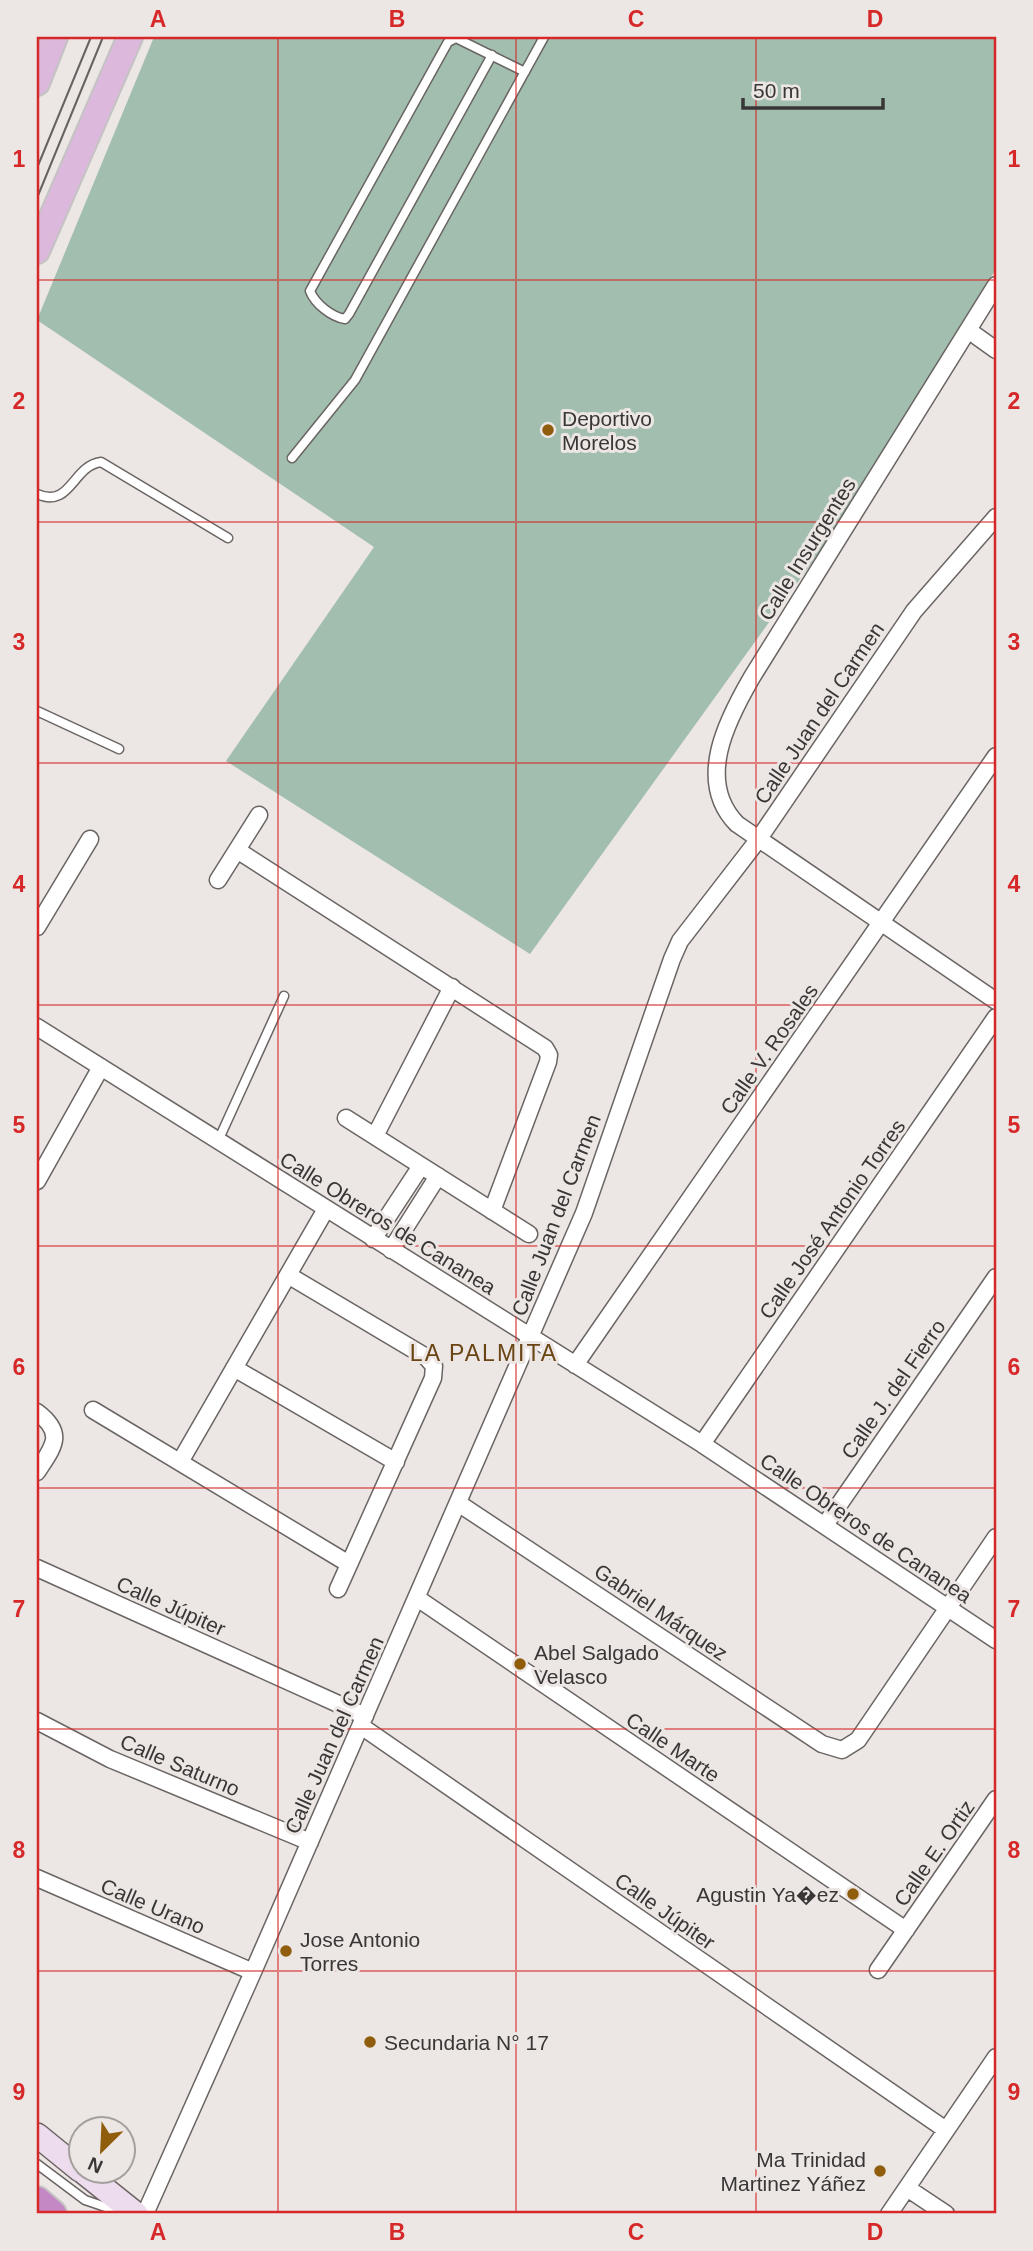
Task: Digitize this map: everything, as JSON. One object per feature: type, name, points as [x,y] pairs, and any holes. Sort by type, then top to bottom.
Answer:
[{"type":"highway","points":[[37,2201],[52,2214]]},
{"type":"main road","points":[[37,83],[55,37]]},
{"type":"main road","points":[[37,251],[130,37]]},
{"type":"street","name":"Calle Insurgentes","points":[[996,285],[752,677],[726,726],[716,766],[720,799],[727,814],[758,840],[996,1001]]},
{"type":"street","points":[[982,308],[996,318]]},
{"type":"street","points":[[968,330],[996,350]]},
{"type":"street","name":"Calle Juan del Carmen","points":[[145,2214],[584,1213],[680,942],[758,840],[914,611],[996,517]]},
{"type":"street","name":"Calle V. Rosales","points":[[575,1365],[996,756]]},
{"type":"street","points":[[218,880],[259,815]]},
{"type":"street","points":[[37,927],[90,838]]},
{"type":"street","points":[[237,850],[545,1048],[549,1055],[548,1062],[492,1211]]},
{"type":"street","points":[[375,1136],[453,987]]},
{"type":"street","name":"Calle José Antonio Torres","points":[[702,1444],[996,1017]]},
{"type":"street","name":"Calle Obreros de Cananea","points":[[37,1027],[702,1444],[996,1640]]},
{"type":"street","points":[[37,1181],[101,1067]]},
{"type":"street","points":[[346,1118],[529,1234]]},
{"type":"street","points":[[373,1239],[421,1166]]},
{"type":"street","points":[[391,1250],[438,1176]]},
{"type":"street","points":[[180,1462],[326,1209]]},
{"type":"street","points":[[288,1275],[426,1357],[434,1366],[433,1378],[338,1589]]},
{"type":"street","name":"Calle J. del Fierro","points":[[825,1525],[996,1277]]},
{"type":"street","points":[[234,1368],[396,1462]]},
{"type":"street","points":[[93,1410],[349,1564]]},
{"type":"street","points":[[37,1412],[52,1426],[55,1440],[53,1448],[37,1472]]},
{"type":"street","name":"Gabriel Márquez","points":[[458,1503],[822,1744],[842,1750],[858,1740],[947,1607]]},
{"type":"street","points":[[947,1607],[996,1537]]},
{"type":"street","name":"Calle Júpiter","points":[[37,1569],[363,1721],[946,2130]]},
{"type":"street","name":"Calle Marte","points":[[417,1598],[906,1930]]},
{"type":"street","name":"Calle Saturno","points":[[37,1721],[110,1759],[310,1842]]},
{"type":"street","name":"Calle E. Ortiz","points":[[878,1970],[996,1799]]},
{"type":"street","name":"Calle Urano","points":[[37,1878],[253,1972]]},
{"type":"street","points":[[889,2214],[996,2057]]},
{"type":"street","points":[[37,2135],[66,2158]]},
{"type":"street","points":[[98,2184],[136,2214]]},
{"type":"street","points":[[907,2188],[946,2214]]},
{"type":"lane","points":[[492,55],[349,314],[345,318],[335,317],[313,298],[310,292],[448,42],[456,37],[492,55],[525,72]]},
{"type":"lane","points":[[292,458],[355,380],[544,37]]},
{"type":"lane","points":[[37,494],[47,499],[59,497],[90,464],[101,462],[228,538]]},
{"type":"lane","points":[[37,711],[120,749]]},
{"type":"lane","points":[[218,1141],[284,996]]},
{"type":"lane","points":[[37,2164],[85,2200],[126,2214]]},
{"type":"green space","name":"Deportivo Morelos","points":[[154,37],[996,37],[996,269],[829,539],[530,954],[226,761],[374,547],[37,320]]},
{"type":"tram line","points":[[37,168],[91,37]]},
{"type":"tram line","points":[[37,198],[103,37]]},
{"type":"place","name":"Deportivo Morelos","points":[[548,430]]},
{"type":"place","name":"Abel Salgado Velasco","points":[[520,1664]]},
{"type":"place","name":"Agustin Ya�ez","points":[[853,1894]]},
{"type":"place","name":"Jose Antonio Torres","points":[[286,1951]]},
{"type":"place","name":"Secundaria N° 17","points":[[370,2042]]},
{"type":"place","name":"Ma Trinidad Martinez Yáñez","points":[[880,2171]]},
{"type":"district","name":"LA PALMITA","points":[[484,1353]]}]
